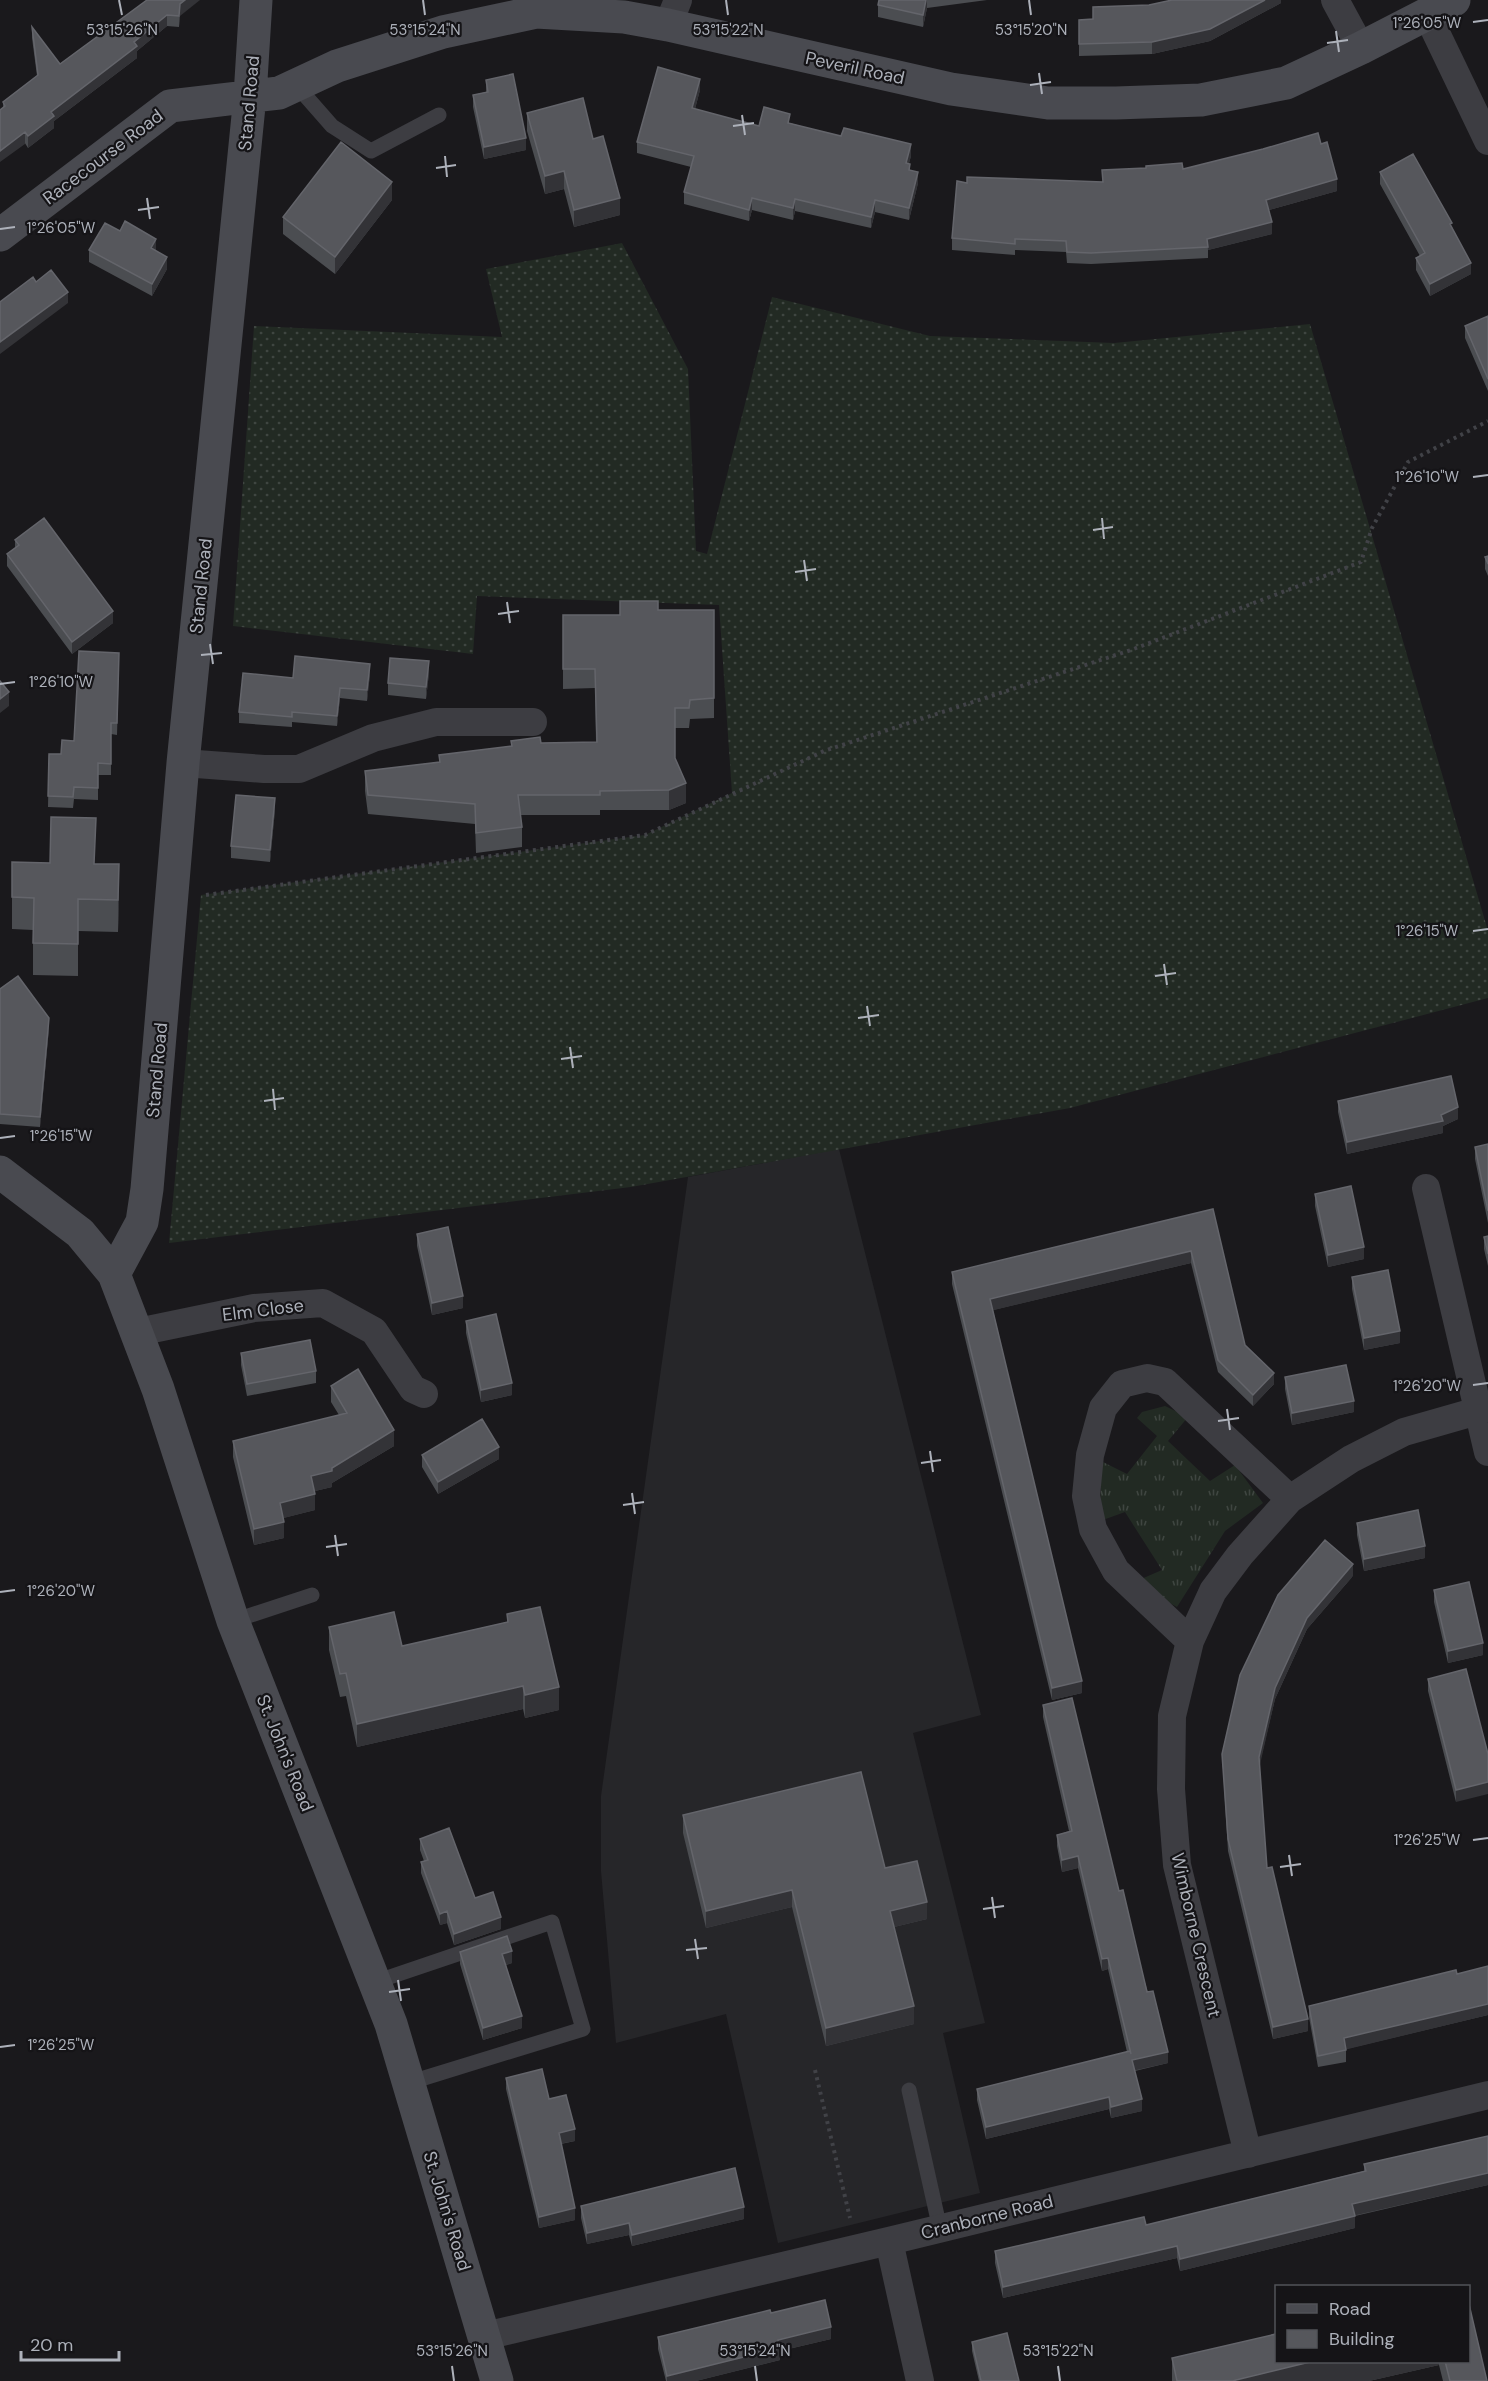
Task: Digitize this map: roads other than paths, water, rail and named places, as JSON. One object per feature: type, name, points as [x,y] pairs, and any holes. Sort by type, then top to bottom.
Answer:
[{"type":"street","name":"Stand Road","points":[[114,1274],[142,1222],[183,763],[250,96],[256,0]]},
{"type":"street","points":[[1335,0],[1361,48]]},
{"type":"street","name":"Peveril Road","points":[[250,96],[279,93],[337,66],[523,6],[624,17],[673,12],[951,89],[1048,103],[1201,100],[1286,83],[1441,7]]},
{"type":"street","points":[[1441,7],[1488,141]]},
{"type":"street","name":"Racecourse Road","points":[[0,235],[171,106],[250,96]]},
{"type":"street","points":[[183,763],[298,769],[373,738],[436,722],[533,722]]},
{"type":"street","name":"St. John's Road","points":[[0,1172],[80,1233],[114,1274],[138,1332],[233,1621],[391,2024],[497,2381]]},
{"type":"street","points":[[1426,1188],[1483,1409],[1488,1452]]},
{"type":"street","name":"Elm Close","points":[[138,1332],[254,1308],[323,1303],[374,1331],[413,1389],[423,1394]]},
{"type":"street","points":[[1190,1641],[1116,1571],[1093,1529],[1086,1496],[1090,1455],[1103,1408],[1122,1384],[1147,1378],[1165,1382],[1290,1499]]},
{"type":"street","name":"Wimborne Crescent","points":[[1248,2154],[1177,1864],[1171,1790],[1172,1716],[1190,1641],[1213,1592],[1240,1555],[1290,1499],[1351,1459],[1404,1432],[1483,1409]]},
{"type":"street","name":"Cranborne Road","points":[[485,2336],[940,2229],[1488,2095]]},
{"type":"street","points":[[889,2241],[920,2381]]},
{"type":"lane","points":[[296,85],[332,126],[370,151],[439,115]]},
{"type":"lane","points":[[233,1621],[312,1595]]},
{"type":"lane","points":[[375,1982],[552,1922],[583,2029],[408,2084]]},
{"type":"lane","points":[[909,2090],[940,2229]]}]
